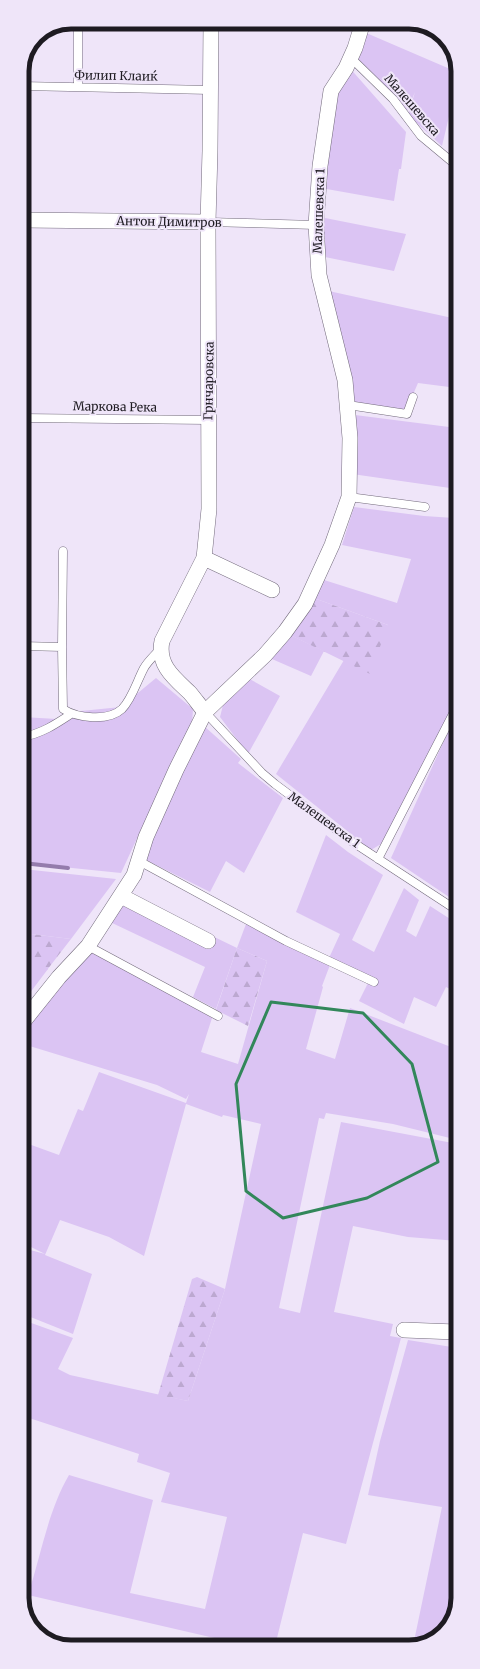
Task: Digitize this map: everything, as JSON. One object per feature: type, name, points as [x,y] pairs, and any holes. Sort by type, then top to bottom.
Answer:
[{"type":"street","name":"Грнчаровска","points":[[160,649],[165,635],[204,558],[210,498],[208,420],[210,368],[208,222],[211,29]]},
{"type":"street","name":"Малешевска 1","points":[[29,1014],[59,977],[88,946],[134,875],[146,837],[176,770],[205,712],[265,655],[285,632],[305,604],[332,545],[349,497],[348,405],[342,362],[328,316],[319,275],[316,225],[320,166],[331,91],[351,58],[361,29]]},
{"type":"street","name":"Антон Димитров","points":[[29,220],[208,222]]},
{"type":"street","points":[[204,558],[272,590]]},
{"type":"street","points":[[160,649],[162,661],[174,679],[190,694],[205,712]]},
{"type":"street","points":[[121,896],[208,941]]},
{"type":"street","points":[[404,1330],[451,1331]]},
{"type":"lane","points":[[78,29],[78,87]]},
{"type":"lane","name":"Малешевска","points":[[351,58],[393,99],[421,136],[451,161]]},
{"type":"lane","name":"Филип Клаиќ","points":[[29,86],[210,90]]},
{"type":"lane","name":"Антон Димитров","points":[[208,222],[316,225]]},
{"type":"lane","points":[[348,405],[408,414],[413,397]]},
{"type":"lane","name":"Маркова Река","points":[[29,418],[208,420]]},
{"type":"lane","points":[[349,497],[425,507]]},
{"type":"lane","points":[[63,551],[63,709],[71,714],[86,718],[109,715],[121,709],[133,692],[145,666],[160,649]]},
{"type":"lane","points":[[29,646],[62,647]]},
{"type":"lane","name":"Малешевска 1","points":[[205,712],[262,773],[378,859],[451,907]]},
{"type":"lane","points":[[29,736],[50,728],[71,714]]},
{"type":"lane","points":[[378,859],[451,718]]},
{"type":"lane","points":[[139,861],[286,941],[374,982]]},
{"type":"lane","points":[[88,946],[218,1016]]},
{"type":"highlighted area","points":[[271,1002],[363,1013],[412,1064],[438,1162],[367,1198],[283,1218],[246,1191],[236,1084]]},
{"type":"green space","points":[[364,32],[451,69],[451,108],[442,146],[408,115],[415,92],[405,116],[353,60]]},
{"type":"green space","points":[[348,66],[406,132],[401,169],[399,169],[394,201],[321,188],[336,90]]},
{"type":"green space","points":[[320,217],[406,234],[394,271],[320,256]]},
{"type":"green space","points":[[324,290],[451,318],[451,387],[418,383],[405,413],[352,406]]},
{"type":"green space","points":[[355,415],[451,427],[451,488],[352,474]]},
{"type":"green space","points":[[354,507],[451,518],[451,714],[381,844],[371,850],[276,774],[344,660],[388,625],[311,597],[324,580],[397,603],[411,559],[342,545]]},
{"type":"green space","points":[[311,597],[388,625],[370,674],[286,633]]},
{"type":"green space","points":[[286,633],[324,651],[311,676],[265,656]]},
{"type":"green space","points":[[246,677],[280,696],[248,754],[220,717],[223,705]]},
{"type":"green space","points":[[156,678],[193,709],[192,724],[170,767],[121,873],[29,864],[29,717],[57,719],[71,712],[121,707]]},
{"type":"green space","points":[[451,725],[451,898],[391,858]]},
{"type":"green space","points":[[204,726],[241,759],[238,763],[283,798],[244,873],[226,861],[210,892],[146,860],[159,819]]},
{"type":"green space","points":[[326,835],[348,852],[383,875],[352,940],[374,952],[404,888],[419,900],[406,931],[416,937],[430,906],[451,920],[451,990],[446,987],[436,1007],[414,997],[404,1024],[359,1001],[371,977],[329,958],[340,934],[296,912]]},
{"type":"green space","points":[[29,870],[116,879],[71,939],[29,934]]},
{"type":"green space","points":[[125,899],[171,916],[237,948],[216,1009],[193,997],[205,967],[110,922]]},
{"type":"green space","points":[[246,924],[330,965],[322,986],[323,987],[306,1049],[335,1059],[350,1008],[451,1047],[451,1138],[393,1124],[326,1113],[324,1119],[319,1118],[279,1308],[300,1313],[341,1122],[451,1143],[451,1240],[408,1237],[353,1226],[334,1312],[393,1324],[390,1336],[401,1338],[346,1544],[303,1533],[276,1640],[223,1640],[29,1595],[50,1518],[69,1475],[153,1500],[130,1593],[205,1609],[227,1517],[161,1502],[170,1473],[137,1462],[139,1454],[29,1418],[29,1322],[73,1338],[58,1369],[70,1375],[188,1401],[225,1289],[261,1124],[223,1115],[222,1117],[186,1104],[144,1256],[109,1237],[60,1220],[45,1255],[92,1274],[73,1334],[29,1316],[29,1250],[45,1254],[29,1246],[29,1144],[59,1155],[78,1109],[83,1111],[99,1072],[186,1103],[189,1094],[186,1099],[157,1085],[29,1046],[29,1021],[89,949],[191,1004],[212,1018],[201,1052],[238,1064],[267,961],[237,948]]},
{"type":"green space","points":[[29,934],[71,939],[47,970],[29,964]]},
{"type":"green space","points":[[237,948],[267,961],[248,1026],[216,1010]]},
{"type":"green space","points":[[29,963],[48,969],[29,994]]},
{"type":"green space","points":[[197,1277],[225,1289],[188,1401],[158,1395],[192,1279]]},
{"type":"green space","points":[[408,1340],[451,1347],[451,1596],[448,1614],[439,1628],[425,1637],[417,1639],[414,1639],[442,1507],[368,1495],[380,1441]]},
{"type":"waterway","points":[[29,864],[68,868]]}]
